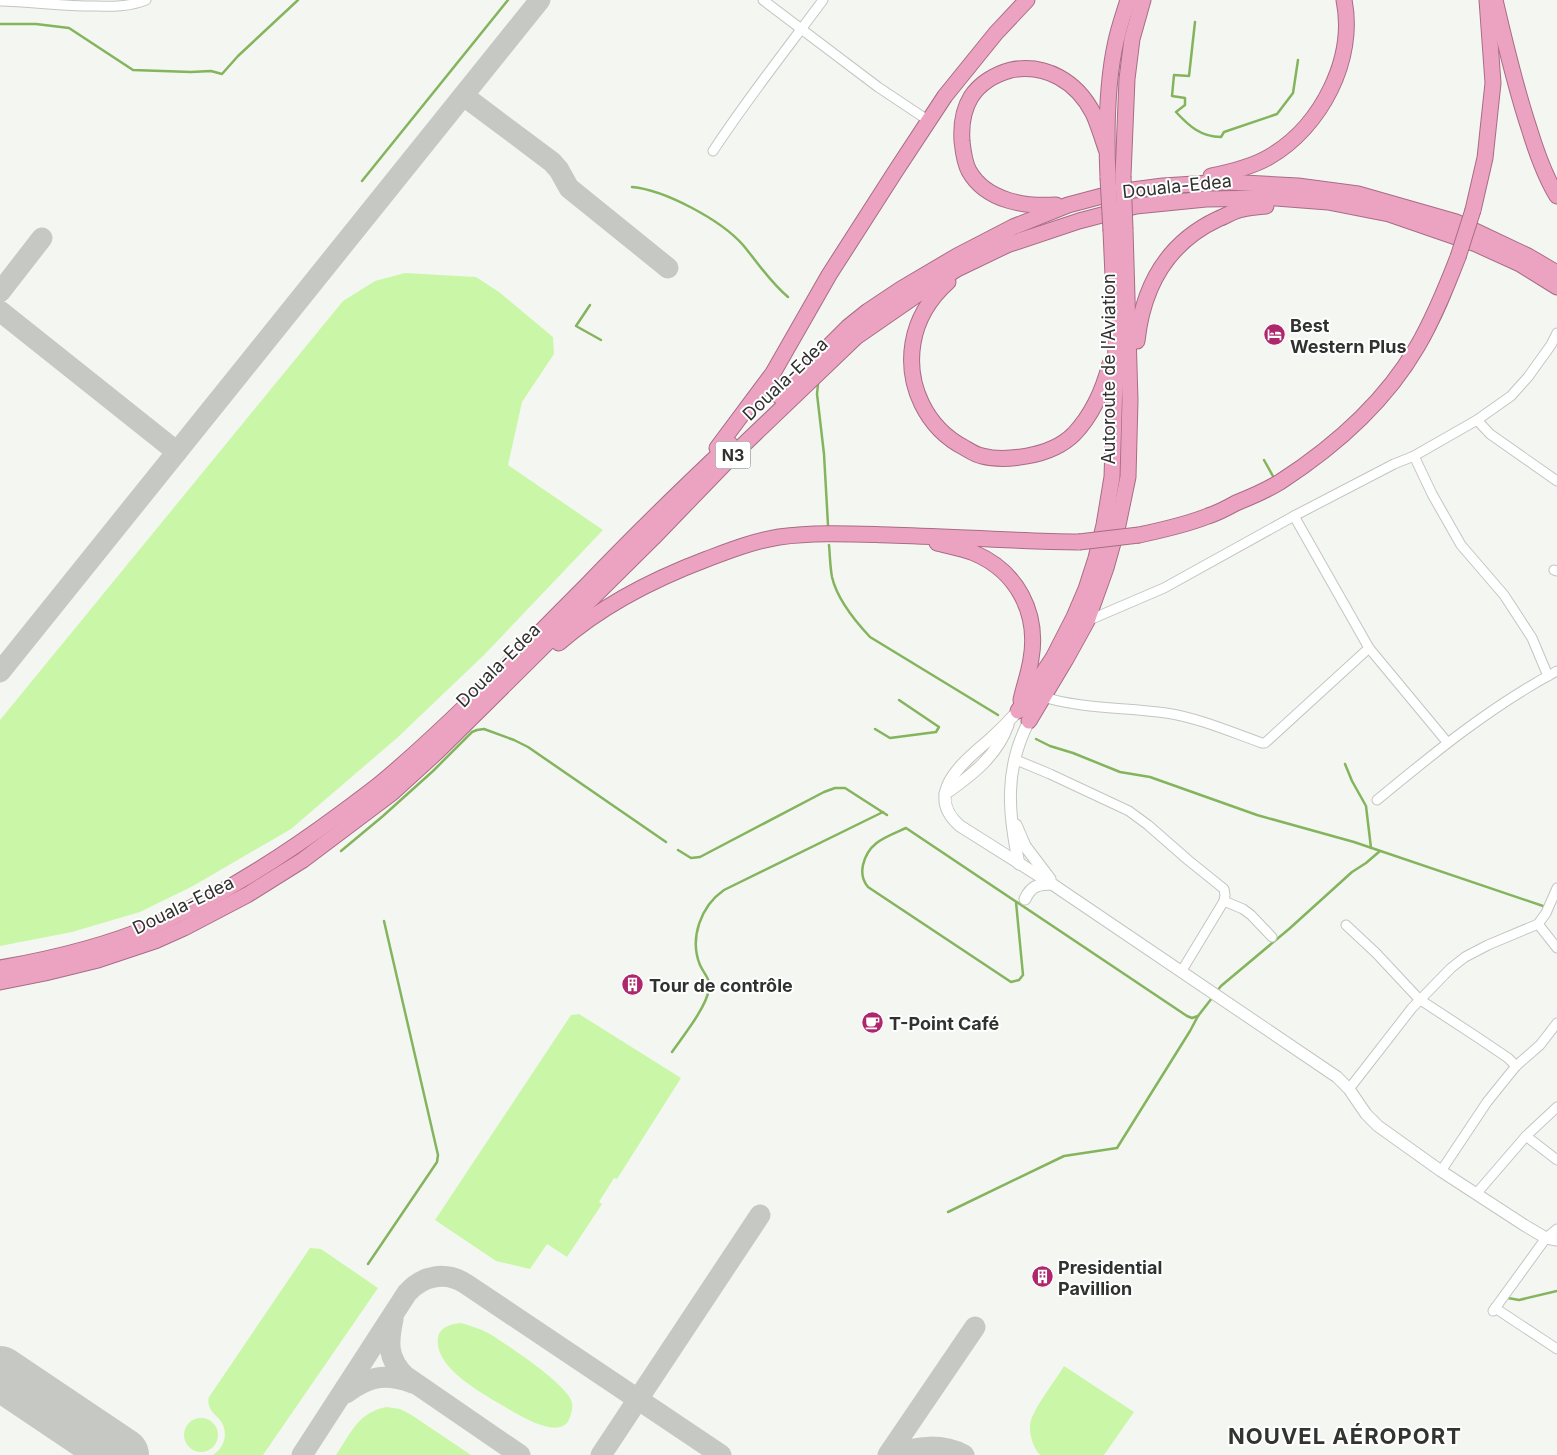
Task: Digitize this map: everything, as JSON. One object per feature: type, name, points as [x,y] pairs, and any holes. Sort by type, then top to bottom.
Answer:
[{"type":"highway","points":[[696,476],[773,373],[829,275],[945,96],[996,33],[1027,0]]},
{"type":"highway","name":"Autoroute de l'Aviation","points":[[1115,177],[1106,148],[1110,81],[1116,40],[1128,0]]},
{"type":"highway","name":"Autoroute de l'Aviation","points":[[1019,717],[1066,659],[1087,621],[1106,568],[1118,525],[1128,477],[1130,400],[1115,177],[1131,47],[1143,0]]},
{"type":"highway","points":[[1164,186],[1236,171],[1269,157],[1292,140],[1310,123],[1331,92],[1338,68],[1345,41],[1347,15],[1344,0]]},
{"type":"highway","points":[[480,710],[571,632],[600,612],[678,570],[757,541],[781,537],[826,534],[1079,542],[1139,535],[1177,526],[1209,516],[1279,482],[1332,444],[1359,420],[1386,391],[1416,348],[1439,308],[1473,210],[1485,158],[1493,83],[1487,0]]},
{"type":"highway","points":[[1495,0],[1523,109],[1537,152],[1557,196]]},
{"type":"highway","points":[[1068,205],[1030,206],[1008,201],[989,191],[968,170],[963,153],[962,135],[964,114],[971,97],[984,82],[1002,72],[1025,68],[1053,74],[1070,84],[1084,100],[1092,112],[1106,148]]},
{"type":"highway","name":"Douala-Edea","points":[[0,968],[47,959],[96,946],[153,926],[240,882],[297,846],[385,780],[438,733],[696,476],[747,428],[831,342],[868,311],[900,289],[956,256],[1013,227],[1068,205],[1118,192],[1164,186],[1226,182],[1298,186],[1358,194],[1456,222],[1528,256],[1557,273]]},
{"type":"highway","name":"Douala-Edea","points":[[0,982],[63,969],[132,950],[184,928],[247,895],[303,860],[392,793],[438,752],[653,538],[743,445],[856,337],[957,269],[1008,245],[1079,221],[1136,206],[1238,198],[1276,198],[1328,202],[1389,214],[1476,244],[1520,264],[1557,287]]},
{"type":"highway","points":[[1130,400],[1139,322],[1153,279],[1166,259],[1184,241],[1209,224],[1241,209],[1279,204],[1355,210],[1430,227]]},
{"type":"highway","name":"Autoroute de l'Aviation","points":[[1037,695],[1086,589],[1104,525],[1112,469],[1118,230]]},
{"type":"highway","points":[[1008,245],[960,272],[936,293],[922,315],[915,334],[911,356],[914,384],[922,406],[937,427],[955,443],[980,456],[1007,460],[1054,449],[1073,435],[1096,404],[1104,386],[1116,344]]},
{"type":"highway","points":[[905,536],[973,552],[996,564],[1012,579],[1024,599],[1031,619],[1032,638],[1031,657],[1019,717]]},
{"type":"street","points":[[0,2],[27,1],[121,6],[146,0]]},
{"type":"street","points":[[763,0],[878,86],[929,121]]},
{"type":"street","points":[[713,151],[750,97],[823,0]]},
{"type":"street","points":[[1087,621],[1164,588],[1294,516],[1394,464],[1414,456],[1477,420],[1511,396],[1528,377],[1557,333]]},
{"type":"street","points":[[1477,420],[1490,434],[1557,481]]},
{"type":"street","points":[[1377,800],[1447,742],[1515,694],[1553,674],[1504,595],[1461,545],[1432,494],[1414,456]]},
{"type":"street","points":[[1294,516],[1368,648],[1447,742]]},
{"type":"street","points":[[1037,695],[1065,702],[1105,708],[1167,713],[1195,720],[1265,743],[1368,648]]},
{"type":"street","points":[[1019,717],[986,762],[967,779],[945,794],[946,808],[953,819],[1337,1077],[1349,1089],[1366,1114],[1378,1126],[1476,1194],[1551,1239]]},
{"type":"street","name":"Autoroute de l'Aviation","points":[[1019,717],[1021,735],[1014,759],[1010,790],[1013,837],[1019,864]]},
{"type":"street","points":[[1014,759],[1128,811],[1148,825],[1224,889],[1224,901],[1181,972]]},
{"type":"street","points":[[1010,810],[1025,846],[1035,862],[1056,887]]},
{"type":"street","points":[[1024,899],[1033,887],[1044,884],[1056,887]]},
{"type":"street","points":[[1349,1089],[1419,1000],[1451,968],[1465,957],[1488,945],[1538,924],[1546,913],[1557,888]]},
{"type":"street","points":[[1224,901],[1243,909],[1272,937]]},
{"type":"street","points":[[1538,924],[1557,948]]},
{"type":"street","points":[[1346,926],[1376,953],[1419,1000],[1508,1058],[1516,1066]]},
{"type":"street","points":[[1441,1171],[1488,1102],[1516,1066],[1540,1045],[1557,1023]]},
{"type":"street","points":[[1476,1194],[1526,1136],[1557,1107]]},
{"type":"street","points":[[1526,1136],[1557,1160]]},
{"type":"street","points":[[1557,1229],[1494,1310],[1557,1349]]},
{"type":"green space","points":[[405,273],[476,277],[499,292],[553,337],[554,354],[522,402],[508,465],[603,530],[484,655],[397,738],[291,829],[193,886],[140,912],[72,932],[0,946],[0,720],[343,301],[375,281]]},
{"type":"green space","points":[[579,1014],[681,1078],[617,1179],[614,1178],[599,1202],[602,1204],[567,1257],[547,1244],[530,1269],[496,1261],[435,1220],[571,1015]]},
{"type":"green space","points":[[310,1248],[321,1249],[378,1288],[263,1455],[213,1455],[223,1444],[225,1434],[223,1425],[209,1407],[209,1397]]},
{"type":"green space","points":[[461,1323],[490,1334],[556,1382],[572,1403],[571,1415],[565,1425],[548,1427],[526,1419],[470,1385],[450,1368],[443,1359],[439,1349],[438,1338],[444,1328]]},
{"type":"green space","points":[[1064,1366],[1134,1412],[1104,1455],[1040,1455],[1034,1446],[1030,1429],[1031,1419]]},
{"type":"green space","points":[[387,1407],[400,1409],[410,1414],[471,1455],[336,1455],[351,1431],[362,1419],[377,1410]]},
{"type":"green space","points":[[201,1418],[213,1423],[218,1435],[213,1447],[201,1452],[189,1447],[184,1435],[189,1423]]},
{"type":"waterway","points":[[0,24],[36,24],[69,28],[133,70],[211,71],[222,74],[238,56],[298,0]]},
{"type":"waterway","points":[[362,181],[508,0]]},
{"type":"waterway","points":[[1195,22],[1189,76],[1174,75],[1172,96],[1185,98],[1185,105],[1176,112],[1201,133],[1221,137],[1224,132],[1277,114],[1293,93],[1298,60]]},
{"type":"waterway","points":[[632,187],[645,189],[676,200],[707,216],[733,235],[770,279],[788,297]]},
{"type":"waterway","points":[[590,305],[576,326],[601,340]]},
{"type":"waterway","points":[[818,384],[817,394],[824,454],[828,525]]},
{"type":"waterway","points":[[1264,460],[1274,478]]},
{"type":"waterway","points":[[829,545],[834,585],[853,617],[870,637],[998,715]]},
{"type":"waterway","points":[[875,729],[890,738],[936,732],[939,727],[899,700]]},
{"type":"waterway","points":[[341,851],[433,771],[472,732],[484,729],[528,747],[666,842]]},
{"type":"waterway","points":[[1036,739],[1120,772],[1150,777],[1257,815],[1354,842],[1546,907]]},
{"type":"waterway","points":[[1345,764],[1366,806],[1371,848]]},
{"type":"waterway","points":[[678,850],[691,858],[700,857],[835,788],[845,788],[887,815]]},
{"type":"waterway","points":[[672,1052],[694,1022],[707,997],[709,982],[700,965],[696,944],[699,923],[703,914],[716,897],[724,890],[883,812]]},
{"type":"waterway","points":[[1016,902],[1023,975],[1019,980],[1011,982],[868,887],[862,871],[865,857],[879,841],[906,828],[1187,1016],[1192,1018],[1198,1016]]},
{"type":"waterway","points":[[1217,991],[1352,872],[1380,851]]},
{"type":"waterway","points":[[368,1264],[437,1162],[438,1155],[384,921]]},
{"type":"waterway","points":[[948,1212],[1064,1156],[1117,1148],[1198,1016],[1212,998]]},
{"type":"waterway","points":[[1508,1298],[1519,1300],[1557,1291]]},
{"type":"taxiway","points":[[0,672],[540,0]]},
{"type":"taxiway","points":[[464,96],[552,162],[569,188],[668,268]]},
{"type":"taxiway","points":[[0,292],[42,238]]},
{"type":"taxiway","points":[[0,311],[177,452]]},
{"type":"taxiway","points":[[601,1455],[760,1215]]},
{"type":"taxiway","points":[[302,1455],[407,1293],[420,1282],[443,1276],[451,1277],[466,1284],[721,1455]]},
{"type":"taxiway","points":[[393,1319],[390,1350],[395,1363],[405,1376],[520,1455]]},
{"type":"taxiway","points":[[888,1455],[975,1327]]},
{"type":"taxiway","points":[[346,1393],[362,1383],[378,1378],[394,1378],[413,1383]]},
{"type":"taxiway","points":[[896,1455],[913,1449],[930,1447],[956,1451],[964,1455]]},
{"type":"runway","points":[[0,1373],[122,1455]]},
{"type":"place","name":"Best Western Plus","points":[[1274,335]]},
{"type":"place","name":"Tour de contrôle","points":[[633,985]]},
{"type":"place","name":"T-Point Café","points":[[873,1023]]},
{"type":"place","name":"Presidential Pavillion","points":[[1042,1277]]},
{"type":"district","name":"NOUVEL AÉROPORT","points":[[1345,1436]]}]
